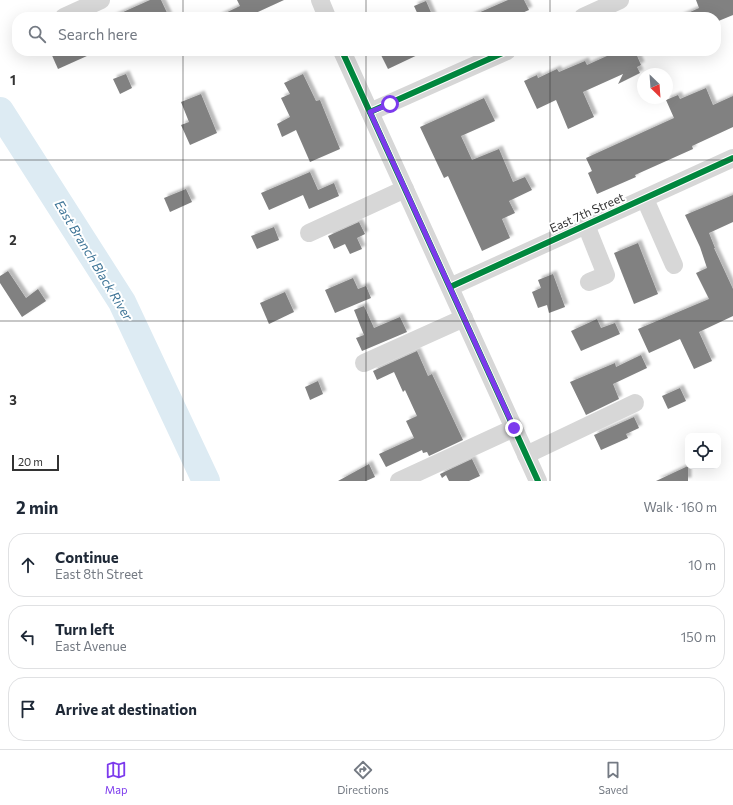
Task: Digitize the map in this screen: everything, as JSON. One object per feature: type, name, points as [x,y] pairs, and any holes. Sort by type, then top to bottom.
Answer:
[{"type":"street","points":[[75,12],[100,0]]},
{"type":"street","points":[[320,0],[325,12]]},
{"type":"street","points":[[594,12],[620,0]]},
{"type":"street","points":[[344,56],[538,481]]},
{"type":"street","points":[[370,112],[496,56]]},
{"type":"street","name":"East 7th Street","points":[[450,287],[733,158]]},
{"type":"street","points":[[309,233],[405,189]]},
{"type":"street","points":[[645,199],[674,265]]},
{"type":"street","points":[[586,225],[606,275],[589,282]]},
{"type":"street","points":[[364,363],[464,318]]},
{"type":"street","points":[[526,455],[635,403]]},
{"type":"street","points":[[399,481],[514,428]]},
{"type":"building","points":[[150,0],[161,0],[167,12],[123,12]]},
{"type":"building","points":[[237,0],[284,0],[258,12],[227,12],[240,6]]},
{"type":"building","points":[[508,0],[524,0],[529,10],[524,12],[480,12]]},
{"type":"building","points":[[696,0],[733,0],[733,15],[721,20],[721,12],[690,12],[699,8]]},
{"type":"building","points":[[426,1],[431,12],[417,12],[414,6]]},
{"type":"building","points":[[52,56],[87,56],[58,69]]},
{"type":"building","points":[[382,56],[415,56],[388,69]]},
{"type":"building","points":[[607,56],[637,56],[641,65],[637,67],[637,74],[618,84],[623,74],[583,92],[594,117],[568,129],[556,100],[537,109],[524,81],[537,75],[538,78],[557,69],[559,72],[585,61],[587,65]]},
{"type":"building","points":[[126,74],[132,88],[120,94],[113,79]]},
{"type":"building","points":[[303,74],[316,101],[320,100],[340,149],[310,162],[296,130],[282,137],[277,124],[290,117],[281,98],[290,94],[284,83]]},
{"type":"building","points":[[706,88],[713,105],[733,96],[733,127],[692,146],[693,149],[597,194],[588,173],[592,171],[586,158],[674,118],[668,104],[673,104],[673,97],[678,95],[680,99]]},
{"type":"building","points":[[201,94],[217,133],[190,145],[181,125],[189,122],[181,102]]},
{"type":"building","points":[[484,98],[495,121],[461,136],[472,160],[499,149],[513,182],[525,177],[532,190],[509,201],[515,213],[502,219],[510,238],[482,251],[448,176],[444,178],[420,127]]},
{"type":"building","points":[[310,172],[318,190],[334,183],[339,196],[309,209],[303,195],[269,210],[261,193]]},
{"type":"building","points":[[186,189],[192,202],[170,212],[164,198]]},
{"type":"building","points":[[733,195],[733,222],[709,233],[714,248],[733,289],[733,316],[699,332],[712,361],[694,369],[680,339],[649,353],[638,329],[709,299],[696,273],[707,268],[700,247],[685,215]]},
{"type":"building","points":[[359,222],[365,234],[357,238],[362,249],[350,254],[345,244],[334,249],[328,236]]},
{"type":"building","points":[[274,227],[279,240],[257,249],[251,236]]},
{"type":"building","points":[[638,243],[658,294],[634,304],[614,253]]},
{"type":"building","points":[[8,271],[26,298],[38,289],[46,301],[22,317],[0,283],[0,276]]},
{"type":"building","points":[[553,274],[565,307],[549,313],[547,305],[538,308],[532,292],[541,288],[538,280]]},
{"type":"building","points":[[353,278],[358,289],[366,286],[371,298],[335,313],[325,290]]},
{"type":"building","points":[[285,292],[294,312],[269,324],[260,303]]},
{"type":"building","points":[[364,306],[374,328],[400,317],[407,332],[362,351],[356,338],[364,335],[354,310]]},
{"type":"building","points":[[597,319],[601,328],[615,323],[620,334],[581,351],[571,331]]},
{"type":"building","points":[[417,351],[428,376],[432,374],[463,440],[429,456],[427,452],[423,453],[422,450],[386,467],[379,454],[414,438],[406,421],[417,416],[405,390],[403,392],[394,372],[377,380],[373,371]]},
{"type":"building","points":[[641,355],[647,368],[613,384],[619,399],[586,415],[570,382],[615,363],[616,367]]},
{"type":"building","points":[[318,381],[323,394],[310,400],[305,387]]},
{"type":"building","points":[[680,388],[686,401],[668,409],[662,396]]},
{"type":"building","points":[[634,417],[639,428],[626,434],[628,438],[601,450],[594,435]]},
{"type":"building","points":[[472,459],[480,476],[469,481],[449,481],[446,475],[442,478],[440,474]]},
{"type":"building","points":[[369,464],[375,477],[366,481],[338,481]]},
{"type":"building","points":[[685,467],[685,469],[688,469],[688,481],[656,481]]},
{"type":"waterway","name":"East Branch Black River","points":[[0,111],[122,302],[206,481]]},
{"type":"cycle path","points":[[344,56],[538,481]]},
{"type":"cycle path","points":[[370,112],[496,56]]},
{"type":"cycle path","points":[[450,287],[733,158]]},
{"type":"route","points":[[390,104],[370,112],[514,428]]}]
